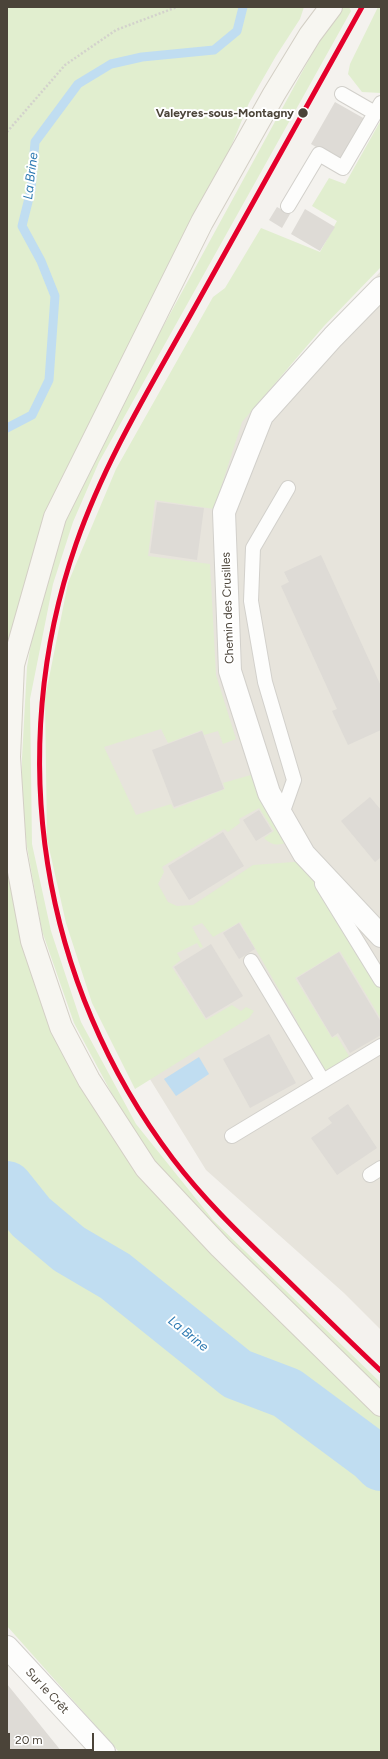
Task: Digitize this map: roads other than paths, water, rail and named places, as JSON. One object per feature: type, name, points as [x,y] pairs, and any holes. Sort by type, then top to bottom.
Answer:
[{"type":"street","points":[[331,7],[310,35],[278,87],[202,222],[55,517],[13,665],[9,756],[14,850],[32,941],[61,1027],[89,1080],[146,1168],[220,1247],[381,1405]]},
{"type":"street","name":"Chemin des Crusilles","points":[[379,929],[304,854],[269,793],[230,671],[224,512],[262,416],[333,337],[381,288]]},
{"type":"street","name":"Sur le Crêt","points":[[7,1647],[104,1752]]},
{"type":"lane","points":[[288,206],[319,154],[343,168],[378,108],[342,94]]},
{"type":"lane","points":[[282,814],[294,780],[265,682],[251,601],[253,548],[288,488]]},
{"type":"lane","points":[[304,854],[381,980]]},
{"type":"lane","points":[[251,961],[323,1081]]},
{"type":"lane","points":[[232,1136],[381,1046]]},
{"type":"water","points":[[199,1057],[209,1074],[176,1096],[164,1079]]},
{"type":"waterway","name":"La Brine","points":[[7,428],[32,415],[49,380],[55,296],[41,261],[22,226],[31,190],[35,142],[78,84],[111,64],[142,57],[214,50],[237,31],[243,7]]},
{"type":"waterway","name":"La Brine","points":[[7,1187],[31,1217],[69,1249],[115,1276],[237,1374],[287,1393],[372,1456],[381,1465]]},
{"type":"place","name":"Valeyres-sous-Montagny","points":[[303,113]]}]
